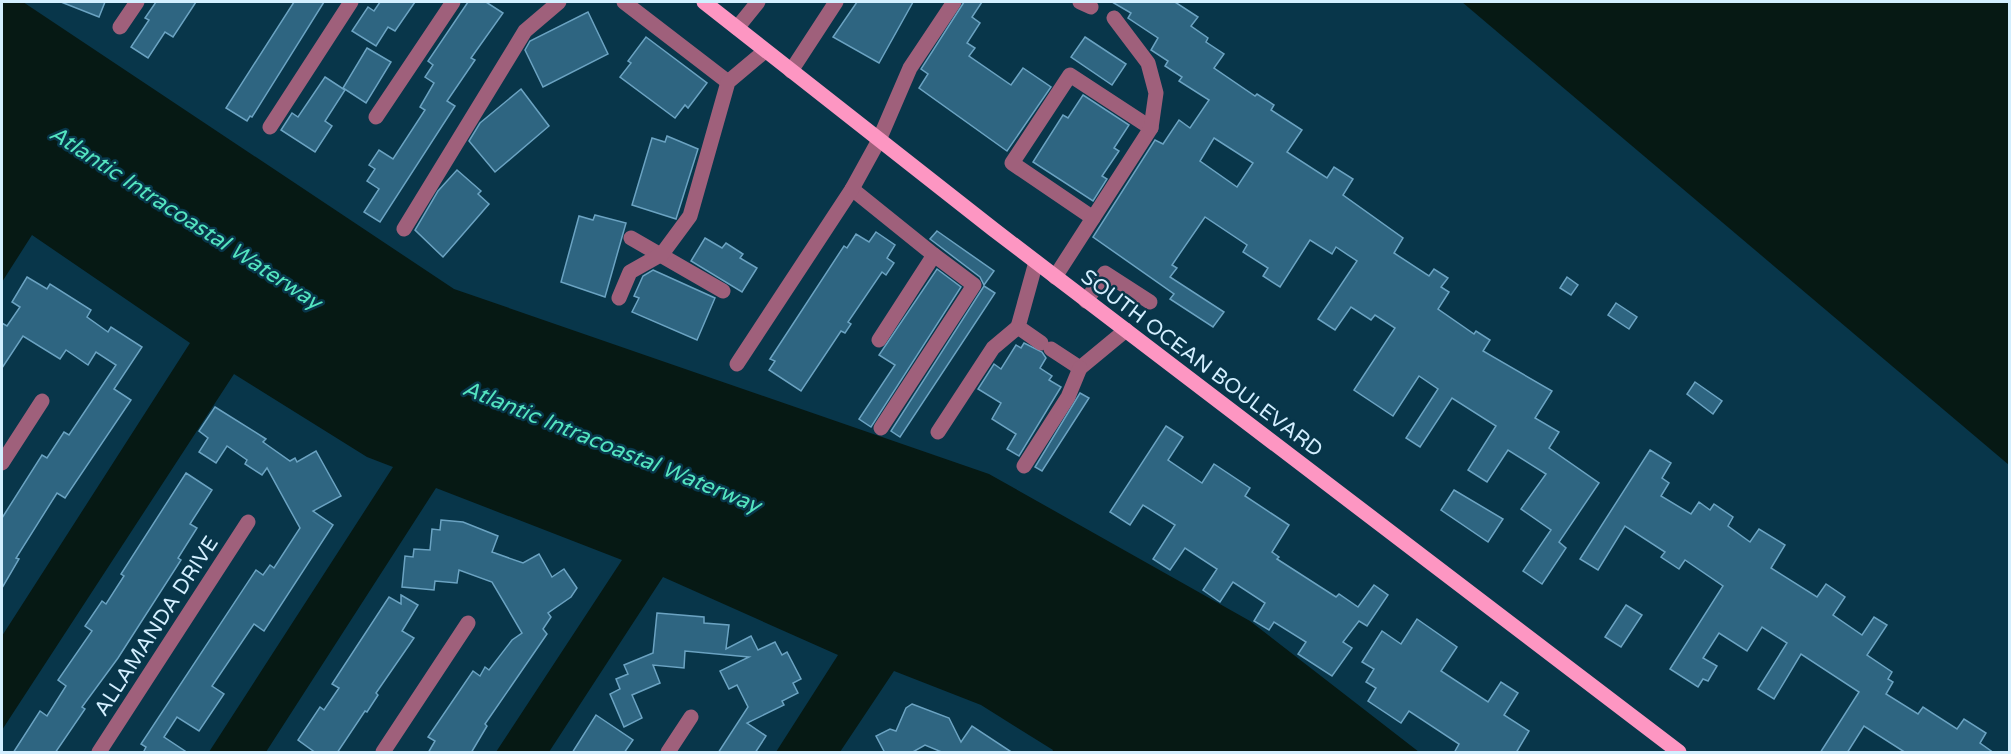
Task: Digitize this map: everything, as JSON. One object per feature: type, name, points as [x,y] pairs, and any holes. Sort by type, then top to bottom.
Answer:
[{"type":"main road","name":"SOUTH OCEAN BOULEVARD","points":[[704,2],[1055,277],[1679,753]]},
{"type":"street","points":[[120,27],[136,2]]},
{"type":"street","points":[[270,127],[351,2]]},
{"type":"street","points":[[376,117],[453,2]]},
{"type":"street","points":[[404,229],[525,31],[560,2]]},
{"type":"street","points":[[624,2],[728,82]]},
{"type":"street","points":[[737,28],[758,2]]},
{"type":"street","points":[[791,71],[836,2]]},
{"type":"street","points":[[738,364],[852,189],[879,140],[910,68],[954,2]]},
{"type":"street","points":[[1055,277],[1151,128],[1156,93],[1148,63],[1114,18]]},
{"type":"street","points":[[619,298],[630,272],[662,255],[690,216],[728,82],[765,51]]},
{"type":"street","points":[[1093,218],[1012,163],[1070,75],[1151,128]]},
{"type":"street","points":[[852,189],[974,285],[881,428]]},
{"type":"street","points":[[632,238],[723,291]]},
{"type":"street","points":[[879,340],[934,255]]},
{"type":"street","points":[[938,432],[993,348],[1018,327],[1036,262]]},
{"type":"street","points":[[1086,300],[1105,273],[1150,302]]},
{"type":"street","points":[[1018,327],[1080,368]]},
{"type":"street","points":[[1024,466],[1068,397],[1080,368],[1126,330]]},
{"type":"street","points":[[2,463],[42,400]]},
{"type":"street","name":"ALLAMANDA DRIVE","points":[[99,753],[248,522]]},
{"type":"street","points":[[384,753],[468,623]]},
{"type":"street","points":[[668,753],[691,717]]},
{"type":"water","name":"Atlantic Intracoastal Waterway","points":[[2,2],[23,2],[454,289],[989,474],[1250,621],[1419,752],[1052,752],[1053,750],[981,705],[894,671],[840,752],[776,752],[838,655],[663,577],[549,752],[496,752],[622,560],[436,488],[266,752],[209,752],[393,467],[367,457],[234,374],[2,730],[2,636],[190,343],[32,235],[2,282]]},
{"type":"water","points":[[1462,2],[2009,2],[2009,465]]},
{"type":"building","points":[[61,2],[105,2],[99,17]]},
{"type":"building","points":[[156,2],[196,2],[173,37],[165,32],[148,58],[131,47],[149,20],[145,18]]},
{"type":"building","points":[[294,2],[324,2],[252,117],[250,116],[247,121],[226,108]]},
{"type":"building","points":[[380,2],[415,2],[395,31],[388,27],[376,46],[352,31],[368,7],[374,11]]},
{"type":"building","points":[[468,2],[486,2],[503,13],[471,58],[475,60],[447,101],[455,106],[380,222],[364,212],[379,189],[367,181],[375,169],[369,165],[379,150],[393,159],[425,110],[420,107],[434,83],[425,77],[433,65],[428,61]]},
{"type":"building","points":[[857,2],[913,2],[879,63],[833,37]]},
{"type":"building","points":[[964,2],[982,2],[972,17],[980,23],[967,43],[975,48],[969,56],[1011,85],[1023,68],[1051,87],[1007,151],[919,88],[928,74],[921,69]]},
{"type":"building","points":[[1112,2],[1175,2],[1198,17],[1191,26],[1208,38],[1206,42],[1224,54],[1214,68],[1255,96],[1257,94],[1274,105],[1271,110],[1302,130],[1287,152],[1327,178],[1334,167],[1353,179],[1343,195],[1403,238],[1394,253],[1429,276],[1434,269],[1448,278],[1441,287],[1449,292],[1438,309],[1474,334],[1476,331],[1490,340],[1483,351],[1552,391],[1535,418],[1559,432],[1549,448],[1599,483],[1559,542],[1566,548],[1542,584],[1523,571],[1551,530],[1521,509],[1546,474],[1508,450],[1487,482],[1468,470],[1496,426],[1452,398],[1420,447],[1406,438],[1438,389],[1419,376],[1393,416],[1354,390],[1395,328],[1375,315],[1371,320],[1351,307],[1335,330],[1318,319],[1357,261],[1336,247],[1332,254],[1310,240],[1280,287],[1263,276],[1268,268],[1243,252],[1247,245],[1205,217],[1172,265],[1177,268],[1170,277],[1224,312],[1213,327],[1170,299],[1174,294],[1093,237],[1155,140],[1163,144],[1179,120],[1190,128],[1209,100],[1179,81],[1182,77],[1165,66],[1168,61],[1151,50],[1158,38],[1128,18],[1131,13]],"holes":[[[1214,138],[1253,163],[1237,187],[1200,161]]]},
{"type":"building","points":[[588,12],[608,54],[543,87],[525,50],[530,41]]},
{"type":"building","points":[[646,37],[707,83],[688,108],[685,105],[675,118],[620,77],[631,63],[628,61]]},
{"type":"building","points":[[1085,37],[1126,64],[1112,85],[1071,57]]},
{"type":"building","points":[[367,48],[391,62],[366,103],[343,88]]},
{"type":"building","points":[[325,77],[345,90],[325,121],[332,126],[315,152],[281,130],[292,113],[298,117]]},
{"type":"building","points":[[521,89],[549,126],[495,172],[469,141],[480,123]]},
{"type":"building","points":[[1083,95],[1129,125],[1114,148],[1119,151],[1102,176],[1107,179],[1093,201],[1033,162],[1063,115],[1068,118]]},
{"type":"building","points":[[667,136],[698,149],[676,219],[632,205],[652,138],[665,142]]},
{"type":"building","points":[[457,170],[481,191],[478,194],[489,204],[443,257],[415,230],[438,191]]},
{"type":"building","points":[[595,215],[626,223],[605,297],[561,282],[579,216],[593,220]]},
{"type":"building","points":[[937,231],[994,271],[984,285],[980,277],[930,239]]},
{"type":"building","points":[[876,232],[895,245],[887,258],[894,263],[886,275],[882,272],[848,322],[851,324],[845,333],[841,331],[801,391],[769,370],[775,361],[770,359],[844,246],[847,248],[856,234],[869,242]]},
{"type":"building","points":[[705,238],[722,248],[726,243],[743,254],[740,258],[757,268],[742,292],[691,261]]},
{"type":"building","points":[[937,269],[961,287],[871,427],[859,419],[895,365],[879,355]]},
{"type":"building","points":[[653,270],[715,298],[697,340],[632,312],[639,298],[634,296],[643,276]]},
{"type":"building","points":[[27,277],[47,289],[50,284],[91,310],[87,317],[108,332],[111,327],[142,347],[114,389],[131,400],[65,498],[57,493],[16,558],[19,559],[2,588],[2,518],[42,455],[47,458],[64,432],[69,435],[116,365],[96,352],[88,365],[66,350],[60,359],[23,336],[2,368],[2,323],[7,326],[20,307],[12,302]]},
{"type":"building","points":[[1567,277],[1578,285],[1571,295],[1560,288]]},
{"type":"building","points":[[984,286],[995,293],[900,437],[891,431]]},
{"type":"building","points":[[1616,303],[1637,317],[1629,329],[1608,315]]},
{"type":"building","points":[[1024,343],[1042,352],[1046,358],[1040,368],[1052,376],[1049,380],[1061,387],[1019,456],[1007,449],[1016,434],[992,419],[1001,403],[978,389],[994,364],[1001,369],[1016,345],[1021,348]]},
{"type":"building","points":[[1695,382],[1722,401],[1713,414],[1687,394]]},
{"type":"building","points":[[1080,393],[1089,398],[1042,471],[1035,467]]},
{"type":"building","points":[[215,407],[266,439],[263,442],[290,461],[295,458],[297,462],[316,451],[341,496],[313,511],[333,525],[264,631],[254,624],[212,686],[224,694],[199,731],[177,717],[164,737],[188,753],[143,753],[146,747],[141,744],[256,570],[263,575],[270,565],[274,568],[300,528],[267,468],[262,475],[245,464],[247,460],[227,446],[216,463],[199,452],[208,438],[199,431]]},
{"type":"building","points":[[1166,426],[1183,437],[1168,460],[1202,483],[1214,464],[1250,488],[1245,496],[1289,525],[1272,552],[1279,557],[1277,559],[1336,597],[1339,594],[1358,607],[1374,585],[1388,595],[1367,626],[1359,621],[1343,642],[1352,648],[1332,676],[1298,654],[1306,642],[1274,622],[1269,630],[1254,621],[1265,603],[1233,582],[1220,602],[1203,590],[1217,569],[1185,548],[1170,570],[1153,559],[1175,525],[1143,505],[1130,525],[1110,512]]},
{"type":"building","points":[[1650,450],[1671,463],[1662,478],[1669,483],[1661,496],[1691,514],[1699,502],[1710,510],[1714,504],[1733,517],[1728,526],[1750,542],[1759,529],[1785,545],[1771,568],[1817,597],[1826,584],[1845,597],[1833,615],[1862,635],[1874,617],[1887,625],[1867,655],[1892,672],[1888,679],[1893,682],[1886,694],[1918,714],[1923,707],[1957,729],[1964,719],[1986,733],[1980,743],[1994,753],[1906,753],[1864,726],[1847,753],[1820,753],[1859,692],[1801,654],[1774,699],[1758,689],[1787,643],[1762,627],[1747,651],[1719,633],[1703,658],[1717,666],[1708,681],[1703,679],[1698,687],[1670,669],[1723,586],[1685,560],[1679,569],[1661,557],[1665,552],[1625,526],[1598,570],[1580,559]]},
{"type":"building","points":[[186,473],[212,490],[190,524],[197,528],[178,558],[181,560],[118,658],[82,707],[85,709],[55,753],[13,753],[40,711],[47,716],[66,686],[58,680],[92,631],[85,626],[102,601],[106,604],[124,576],[121,574]]},
{"type":"building","points":[[1454,490],[1503,519],[1488,542],[1441,510]]},
{"type":"building","points":[[441,520],[463,522],[498,536],[492,552],[523,563],[539,554],[552,577],[564,569],[577,588],[571,597],[548,613],[551,617],[543,629],[547,634],[485,724],[487,726],[471,753],[428,753],[435,741],[428,737],[473,671],[480,676],[485,667],[489,670],[512,640],[522,633],[492,582],[459,570],[457,583],[435,581],[434,590],[402,587],[405,556],[413,557],[414,549],[430,550],[432,529],[440,530]]},
{"type":"building","points":[[401,595],[418,605],[402,631],[414,638],[376,693],[378,695],[367,712],[365,711],[337,753],[316,753],[298,740],[320,707],[324,710],[339,688],[332,684],[389,597],[401,604]]},
{"type":"building","points":[[1626,605],[1642,615],[1621,647],[1605,637]]},
{"type":"building","points":[[657,613],[704,617],[704,623],[729,625],[726,649],[751,636],[758,650],[775,642],[782,655],[787,652],[801,679],[793,683],[798,693],[782,701],[784,705],[747,723],[766,736],[755,753],[718,753],[748,707],[737,685],[729,689],[720,671],[749,657],[685,651],[684,668],[653,665],[660,683],[632,695],[642,718],[624,727],[610,694],[620,689],[616,679],[628,674],[624,665],[653,653]]},
{"type":"building","points":[[1417,619],[1457,647],[1441,671],[1488,702],[1501,682],[1518,693],[1504,715],[1529,731],[1516,753],[1454,753],[1459,744],[1409,711],[1401,723],[1368,701],[1376,688],[1366,682],[1374,669],[1362,662],[1382,631],[1401,644]]},
{"type":"building","points":[[912,704],[949,718],[961,742],[972,726],[1013,753],[944,753],[925,745],[911,753],[885,753],[876,736],[890,729],[896,731],[906,708]]},
{"type":"building","points":[[596,715],[633,740],[624,753],[572,753]]}]
